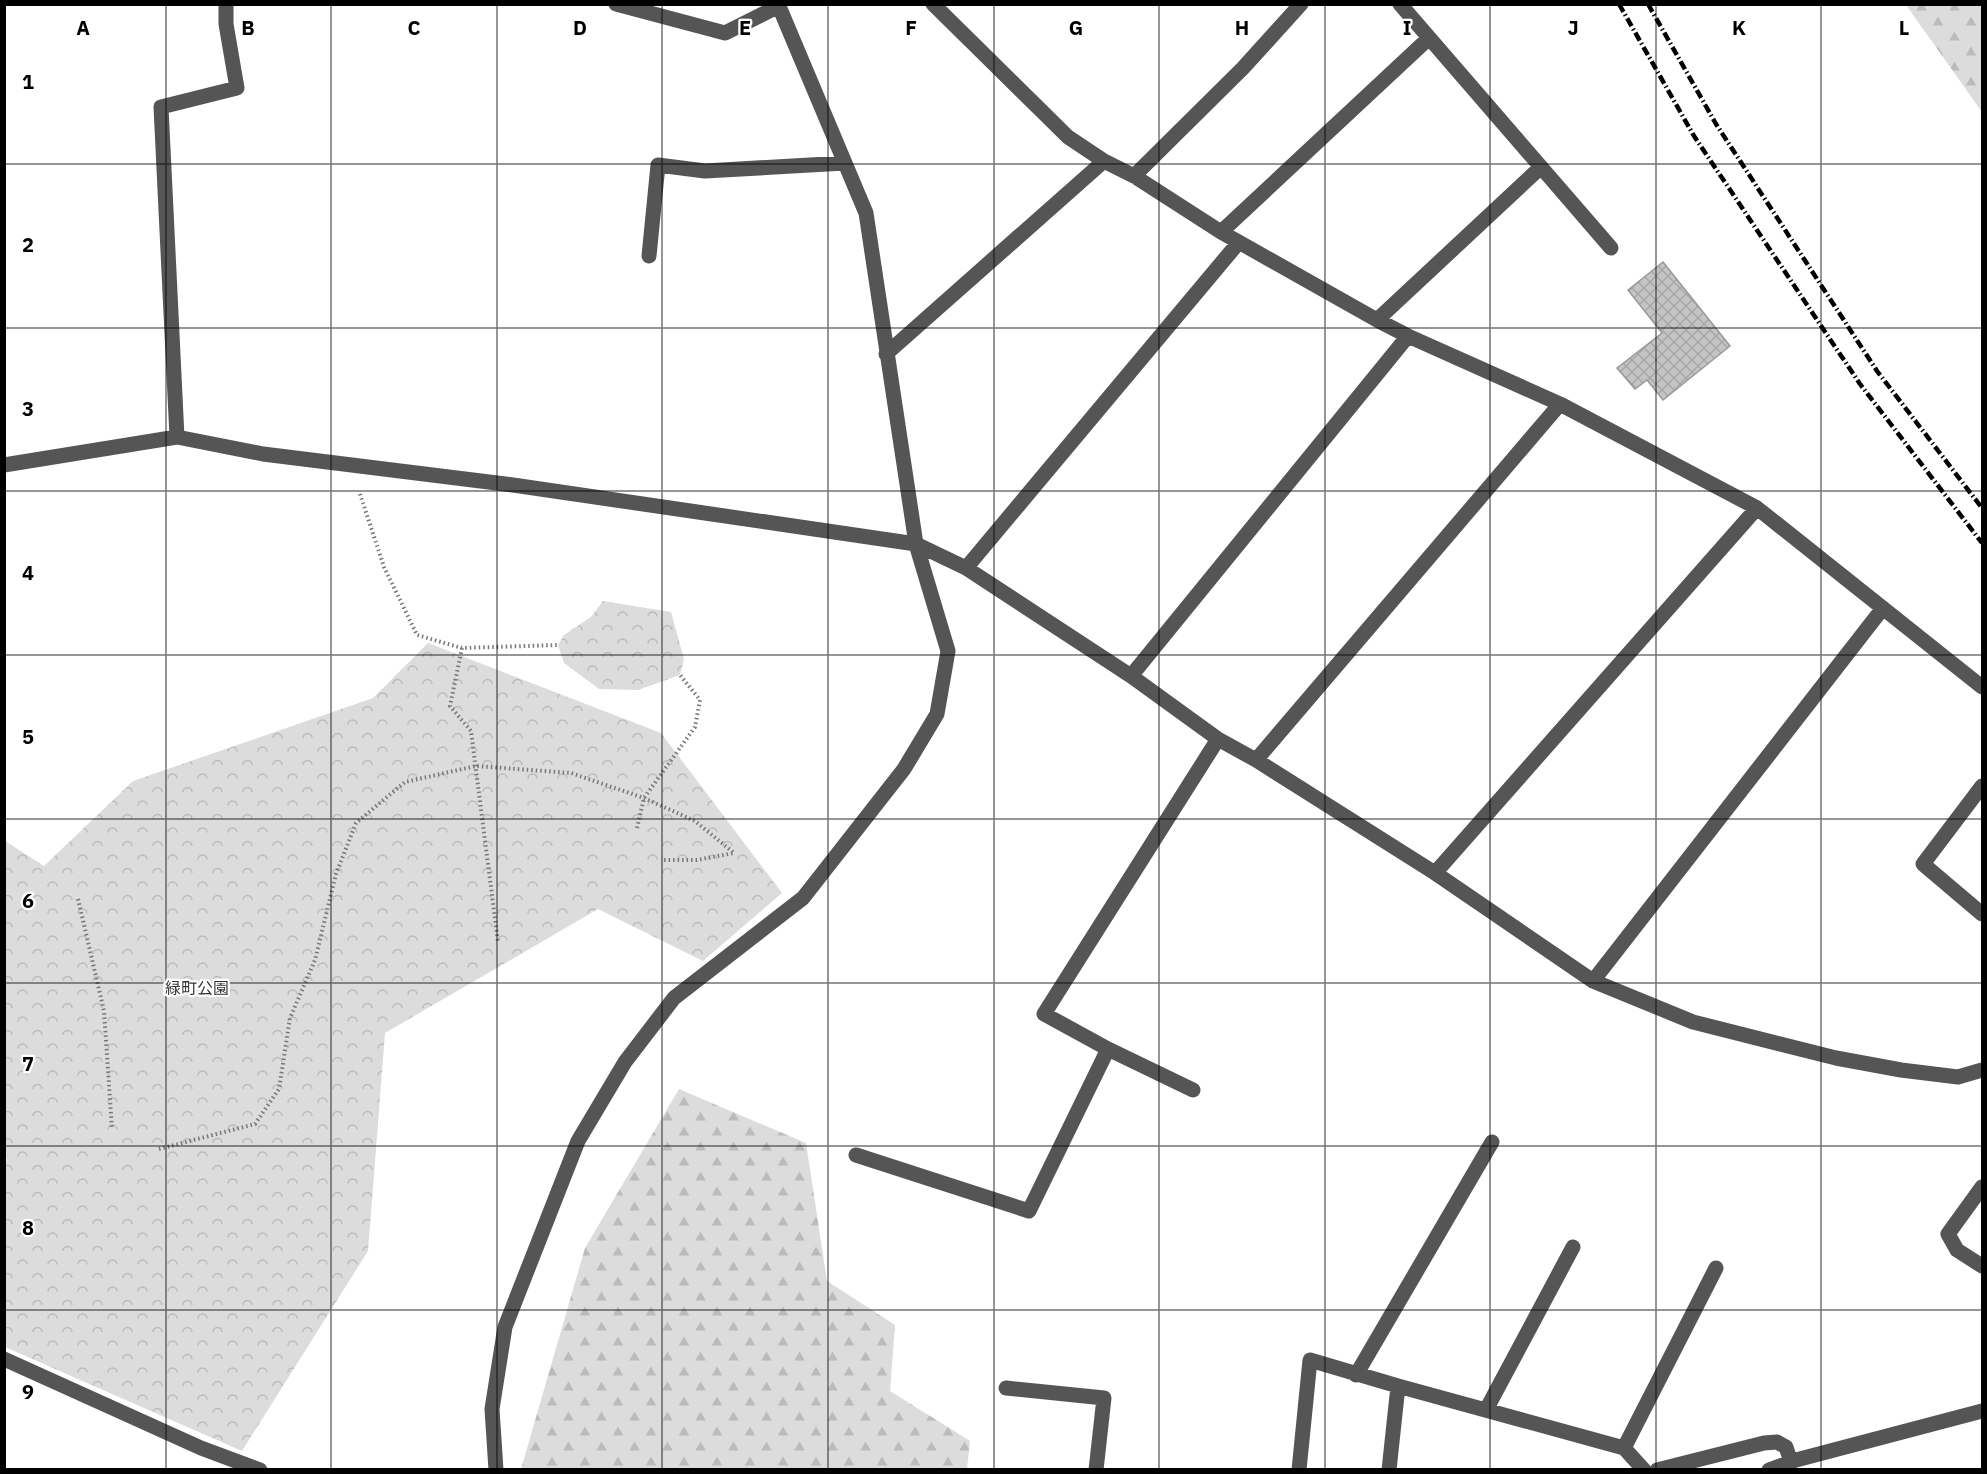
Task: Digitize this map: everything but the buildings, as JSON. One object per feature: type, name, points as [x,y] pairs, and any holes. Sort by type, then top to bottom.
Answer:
[{"type":"street","points":[[177,437],[161,107],[237,88],[226,24],[226,4]]},
{"type":"street","points":[[496,1470],[492,1408],[505,1328],[578,1140],[625,1062],[674,998],[803,898],[904,769],[937,714],[948,651],[916,544],[866,213],[779,5],[725,33],[616,4]]},
{"type":"street","points":[[933,4],[1068,137],[1104,161],[1134,176],[1221,232],[1377,320],[1560,404],[1757,508],[1983,687]]},
{"type":"street","points":[[1134,176],[1243,68],[1301,4]]},
{"type":"street","points":[[1400,4],[1611,249]]},
{"type":"street","points":[[1221,232],[1429,38]]},
{"type":"street","points":[[886,354],[1104,161]]},
{"type":"street","points":[[649,256],[658,165],[705,171],[845,163]]},
{"type":"street","points":[[1377,320],[1541,167]]},
{"type":"street","points":[[966,568],[1239,242]]},
{"type":"street","points":[[1131,676],[1408,336]]},
{"type":"street","points":[[1256,760],[1560,404]]},
{"type":"street","points":[[4,465],[177,437],[263,453],[513,485],[916,544],[966,568],[1131,676],[1218,739],[1256,760],[1435,873],[1593,981],[1693,1022],[1836,1058],[1901,1070],[1958,1077],[1983,1070]]},
{"type":"street","points":[[1435,873],[1757,508]]},
{"type":"street","points":[[1593,981],[1883,608]]},
{"type":"street","points":[[1193,1090],[1108,1049],[1044,1014],[1218,739]]},
{"type":"street","points":[[1983,786],[1923,864],[1983,914]]},
{"type":"street","points":[[856,1155],[1029,1211],[1108,1049]]},
{"type":"street","points":[[1356,1375],[1492,1142]]},
{"type":"street","points":[[1983,1187],[1948,1234],[1957,1250],[1983,1266]]},
{"type":"street","points":[[1486,1410],[1573,1247]]},
{"type":"street","points":[[1624,1448],[1716,1268]]},
{"type":"street","points":[[4,1359],[201,1448],[260,1470]]},
{"type":"street","points":[[1299,1470],[1310,1360],[1356,1375],[1624,1448],[1644,1470]]},
{"type":"street","points":[[1389,1470],[1398,1386]]},
{"type":"street","points":[[1006,1388],[1104,1398],[1096,1470]]},
{"type":"street","points":[[1770,1470],[1791,1462],[1983,1412]]},
{"type":"street","points":[[1657,1470],[1764,1443],[1777,1442],[1786,1447],[1791,1462]]},
{"type":"path","points":[[351,464],[384,567],[417,635],[462,648],[558,645]]},
{"type":"path","points":[[462,648],[450,706],[471,731],[498,942]]},
{"type":"path","points":[[637,828],[644,798],[695,727],[700,700],[680,675]]},
{"type":"path","points":[[159,1149],[255,1124],[279,1089],[290,1018],[315,960],[336,874],[356,823],[405,782],[476,766],[571,773],[644,798],[695,821],[734,852],[698,860],[661,860]]},
{"type":"path","points":[[78,898],[104,1011],[112,1129]]},
{"type":"green space","points":[[1906,5],[1982,5],[1982,112]]},
{"type":"green space","points":[[603,601],[671,612],[684,659],[680,675],[638,690],[599,689],[564,663],[558,645],[564,635],[591,617]]},
{"type":"green space","name":"緑町公園","points":[[428,643],[661,733],[782,893],[703,961],[598,909],[385,1033],[368,1251],[242,1451],[5,1347],[4,1170],[7,1159],[4,1155],[5,841],[44,866],[133,781],[373,698]]},
{"type":"green space","points":[[679,1089],[806,1143],[827,1281],[895,1325],[890,1391],[970,1441],[967,1469],[521,1469],[585,1248]]},
{"type":"railway","points":[[1619,4],[1694,136],[1860,384],[1982,543]]},
{"type":"railway","points":[[1648,4],[1716,124],[1877,371],[1982,508]]}]
